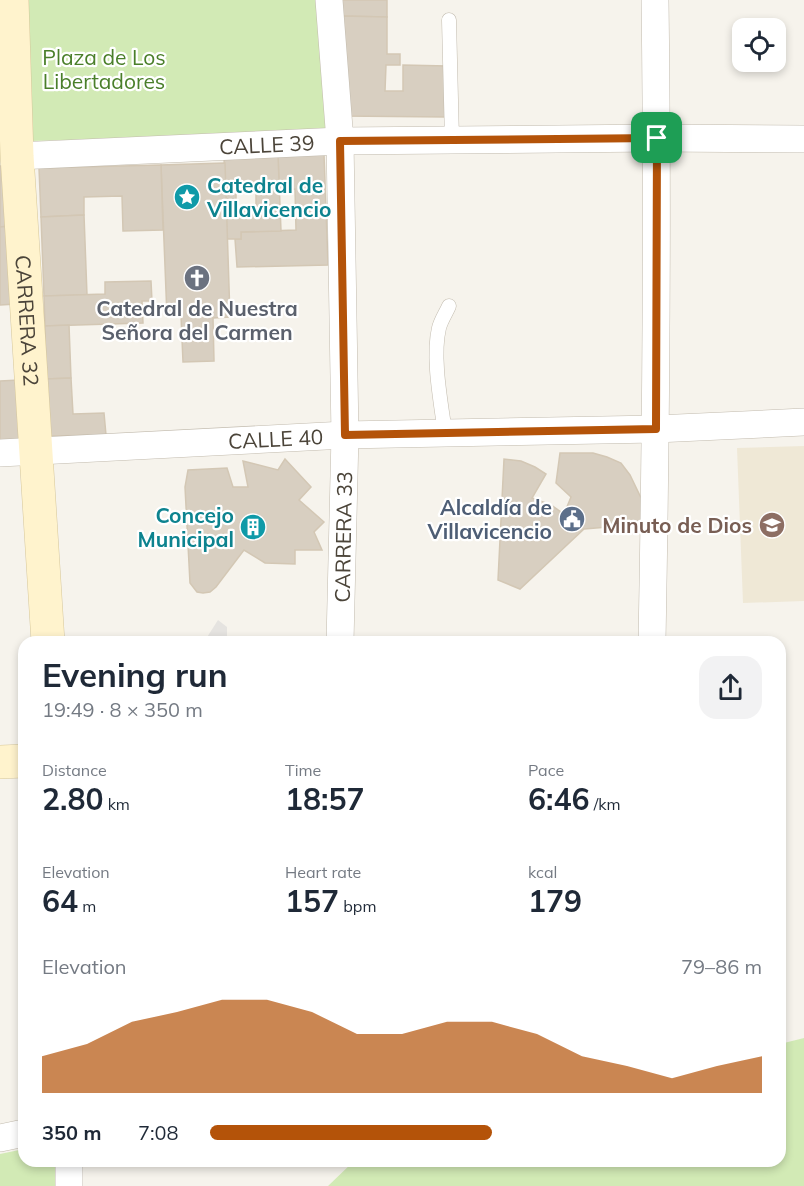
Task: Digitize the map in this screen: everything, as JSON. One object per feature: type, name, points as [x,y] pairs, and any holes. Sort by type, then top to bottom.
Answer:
[{"type":"street","name":"CARRERA 32","points":[[12,0],[17,156],[48,636]]},
{"type":"street","name":"CARRERA 33","points":[[329,0],[340,141],[345,435],[340,636]]},
{"type":"street","points":[[652,636],[656,429],[655,0]]},
{"type":"street","name":"CALLE 39","points":[[17,156],[340,141],[804,139]]},
{"type":"street","name":"CALLE 40","points":[[0,453],[345,435],[656,429],[804,423]]},
{"type":"street","points":[[0,762],[18,761]]},
{"type":"street","points":[[0,1138],[18,1134]]},
{"type":"street","points":[[69,1167],[69,1186]]},
{"type":"lane","points":[[449,20],[452,140]]},
{"type":"lane","points":[[445,433],[439,393],[436,347],[439,326],[449,306]]},
{"type":"shaded area","name":"Minuto de Dios","points":[[804,446],[804,601],[743,603],[737,448]]},
{"type":"shaded area","points":[[218,620],[227,627],[227,636],[208,636]]},
{"type":"green space","name":"Plaza de Los Libertadores","points":[[27,0],[330,0],[332,133],[31,141]]},
{"type":"green space","points":[[804,1038],[804,1186],[328,1186],[348,1167],[786,1167],[786,1042]]},
{"type":"green space","points":[[18,1150],[18,1167],[62,1167],[63,1186],[0,1186],[0,1154]]},
{"type":"building","points":[[338,0],[387,0],[387,17],[338,16]]},
{"type":"building","points":[[342,16],[387,17],[387,54],[400,54],[400,65],[386,65],[385,91],[403,91],[403,65],[447,66],[446,117],[341,116]]},
{"type":"building","points":[[324,154],[328,265],[237,267],[235,239],[241,239],[241,232],[296,230],[295,189],[279,190],[278,155]]},
{"type":"building","points":[[278,155],[281,231],[241,232],[241,239],[227,239],[224,157]],"holes":[[[236,190],[256,190],[256,211],[236,211]]]},
{"type":"building","name":"Catedral de Nuestra Señora del Carmen","points":[[225,163],[230,317],[213,318],[214,361],[183,362],[181,316],[167,317],[161,165]]},
{"type":"building","points":[[161,165],[163,230],[123,231],[122,196],[84,197],[84,215],[41,217],[39,168]]},
{"type":"building","points":[[0,166],[6,166],[10,226],[0,227]]},
{"type":"building","points":[[84,215],[87,295],[44,296],[41,217]]},
{"type":"building","points":[[10,226],[16,304],[0,305],[0,227]]},
{"type":"building","points":[[151,281],[152,301],[142,301],[143,323],[45,326],[44,296],[105,294],[105,282]]},
{"type":"building","points":[[69,325],[71,378],[46,379],[45,326]]},
{"type":"building","points":[[71,378],[73,414],[104,413],[106,435],[49,436],[46,379]]},
{"type":"building","points":[[19,380],[22,442],[0,442],[0,381]]},
{"type":"building","name":"Alcaldía de Villavicencio","points":[[560,453],[593,453],[621,463],[630,475],[642,500],[644,524],[584,529],[520,589],[498,580],[504,459],[521,461],[546,474],[532,498],[551,505],[564,514],[571,497],[556,483]]},
{"type":"building","name":"Concejo Municipal","points":[[285,459],[311,487],[299,500],[324,522],[314,532],[322,550],[295,550],[295,564],[265,563],[244,550],[216,587],[210,592],[197,592],[190,583],[185,487],[188,470],[227,468],[233,487],[248,487],[243,461],[278,470]]},
{"type":"place","name":"Catedral de Villavicencio","points":[[187,197]]},
{"type":"place","name":"Catedral de Nuestra Señora del Carmen","points":[[197,278]]},
{"type":"place","name":"Alcaldía de Villavicencio","points":[[572,519]]},
{"type":"place","name":"Minuto de Dios","points":[[772,525]]},
{"type":"place","name":"Concejo Municipal","points":[[253,527]]},
{"type":"route","points":[[657,138],[656,429],[345,435],[340,141],[657,138]]}]
